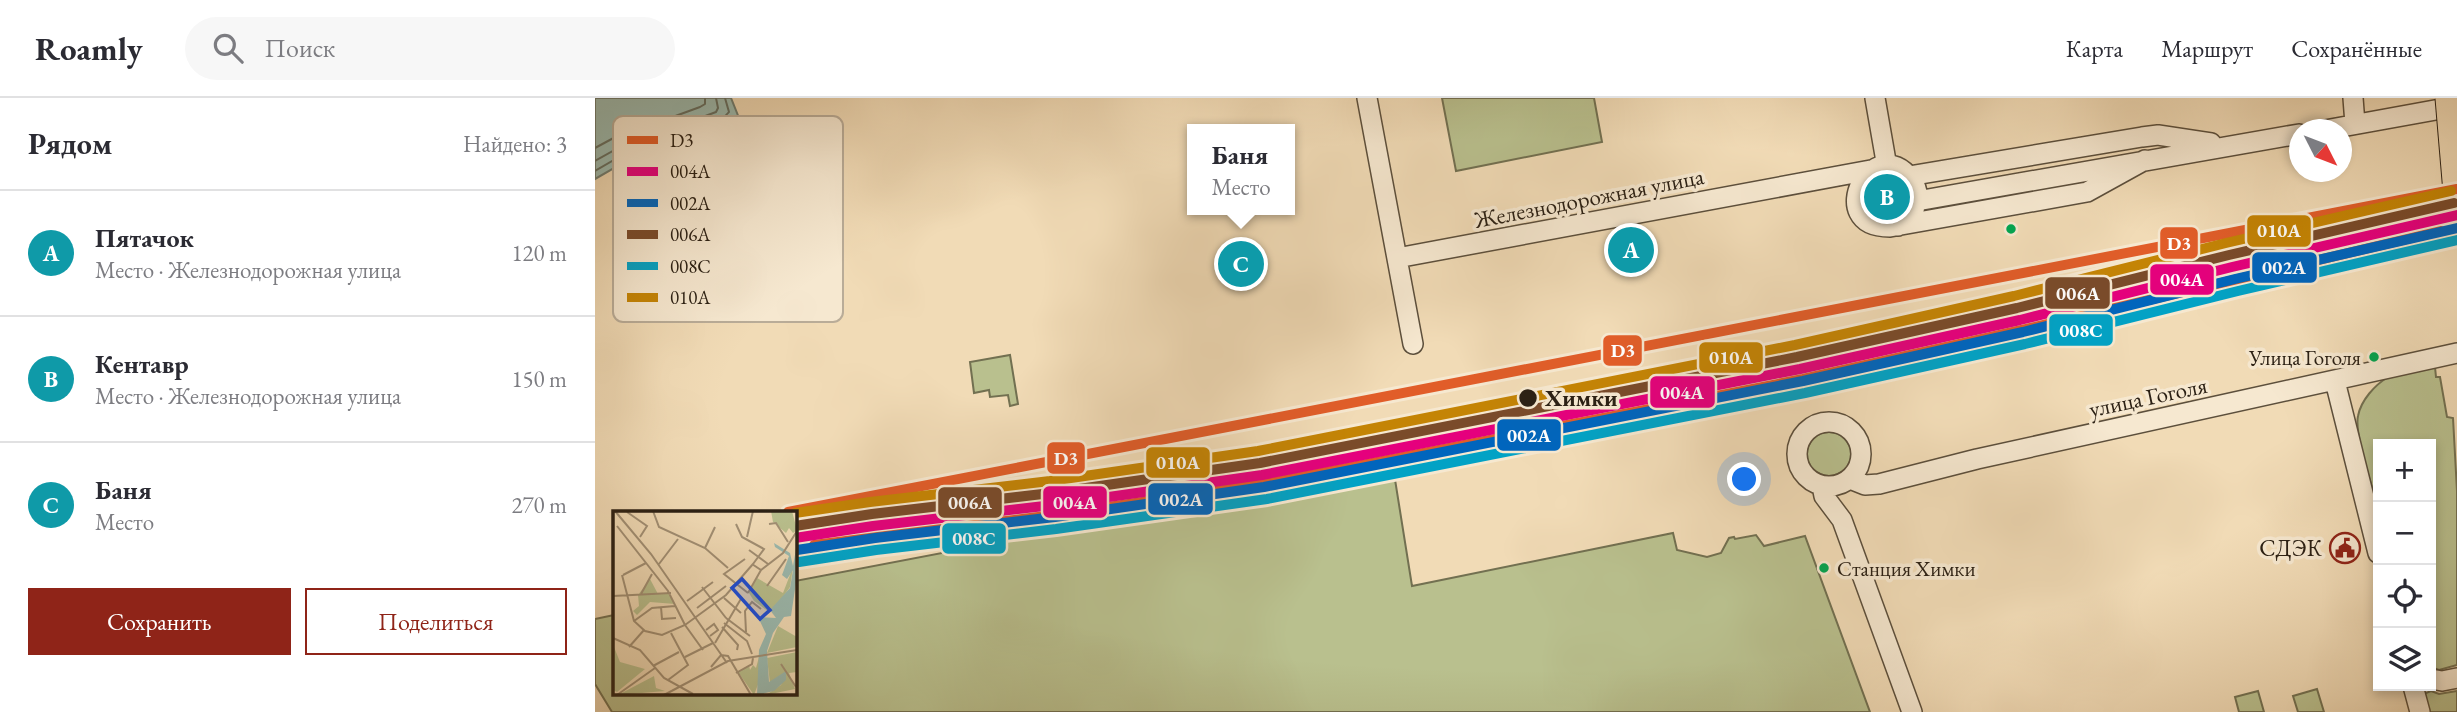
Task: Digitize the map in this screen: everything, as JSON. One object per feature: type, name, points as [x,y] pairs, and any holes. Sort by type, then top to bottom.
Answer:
[{"type":"main road","points":[[2447,98],[2457,216]]},
{"type":"street","points":[[1367,98],[1413,344]]},
{"type":"street","points":[[1875,98],[1881,168]]},
{"type":"street","points":[[2353,98],[2355,124]]},
{"type":"street","points":[[2352,125],[2457,106]]},
{"type":"street","points":[[1909,176],[2158,135],[2229,146]]},
{"type":"street","points":[[1917,201],[2289,136]]},
{"type":"street","points":[[1898,226],[1911,216],[1917,201],[1917,192],[1909,176],[1895,168],[1881,168],[1860,182],[1857,202],[1866,220],[1891,228],[2087,191],[2145,160]]},
{"type":"street","name":"Железнодорожная улица","points":[[1397,258],[1881,168]]},
{"type":"street","name":"улица Гоголя","points":[[1847,481],[1865,485],[1879,484],[1977,459],[2457,354]]},
{"type":"street","points":[[2335,380],[2373,533]]},
{"type":"street","points":[[1842,520],[1847,481],[1860,465],[1861,456],[1858,438],[1845,425],[1827,421],[1810,427],[1799,441],[1797,459],[1802,473],[1823,491],[1842,520],[1912,712]]},
{"type":"street","points":[[1823,491],[1847,481]]},
{"type":"street","points":[[2436,680],[2457,678]]},
{"type":"street","points":[[2414,691],[2420,712]]},
{"type":"green space","points":[[1442,98],[1594,98],[1602,142],[1456,171]]},
{"type":"green space","points":[[1887,172],[1905,180],[1911,203],[1896,220],[1869,215],[1864,187]]},
{"type":"green space","points":[[1010,355],[1018,404],[1010,406],[1008,395],[990,397],[989,390],[974,393],[970,362]]},
{"type":"green space","points":[[2435,367],[2436,377],[2440,377],[2447,417],[2453,418],[2457,491],[2457,665],[2439,670],[2436,669],[2436,439],[2373,439],[2373,491],[2361,448],[2358,416],[2362,404],[2388,377]]},
{"type":"green space","points":[[1829,432],[1845,438],[1851,454],[1845,470],[1829,476],[1813,470],[1807,454],[1813,438]]},
{"type":"green space","points":[[1393,467],[1412,586],[1673,533],[1677,550],[1707,557],[1721,553],[1729,538],[1756,535],[1764,546],[1805,536],[1870,712],[612,712],[595,684],[595,619],[613,615],[613,694],[796,694],[796,581]]},
{"type":"green space","points":[[2317,689],[2324,712],[2298,712],[2293,696]]},
{"type":"green space","points":[[2258,691],[2264,712],[2239,712],[2235,697]]},
{"type":"green space","points":[[2431,691],[2439,694],[2457,691],[2457,712],[2424,712],[2421,695]]},
{"type":"water","points":[[595,98],[731,98],[738,116],[613,116],[613,169],[595,179]]},
{"type":"transit line","name":"D3","points":[[793,511],[2457,189]]},
{"type":"transit line","name":"010А","points":[[796,513],[1050,481],[1258,451],[1795,345],[2014,296],[2451,191]]},
{"type":"transit line","name":"006А","points":[[796,526],[1260,463],[1797,357],[2017,308],[2454,203]]},
{"type":"transit line","name":"004А","points":[[796,538],[1262,475],[1800,369],[2020,320],[2457,215]]},
{"type":"transit line","name":"002А","points":[[797,550],[1264,487],[1803,381],[2023,332],[2235,279],[2457,228]]},
{"type":"transit line","name":"D3","points":[[814,545],[1054,515],[1264,484],[1803,379],[2441,231]]},
{"type":"transit line","name":"008С","points":[[799,562],[1267,499],[1805,393],[2025,344],[2457,240]]},
{"type":"place","name":"Кентавр","points":[[1887,197]]},
{"type":"place","name":"Пятачок","points":[[1631,250]]},
{"type":"place","name":"Баня","points":[[1241,264]]},
{"type":"place","name":"Улица Гоголя","points":[[2374,357]]},
{"type":"place","name":"Химки","points":[[1528,398]]},
{"type":"place","name":"СДЭК","points":[[2345,548]]},
{"type":"place","name":"Станция Химки","points":[[1824,568]]}]
